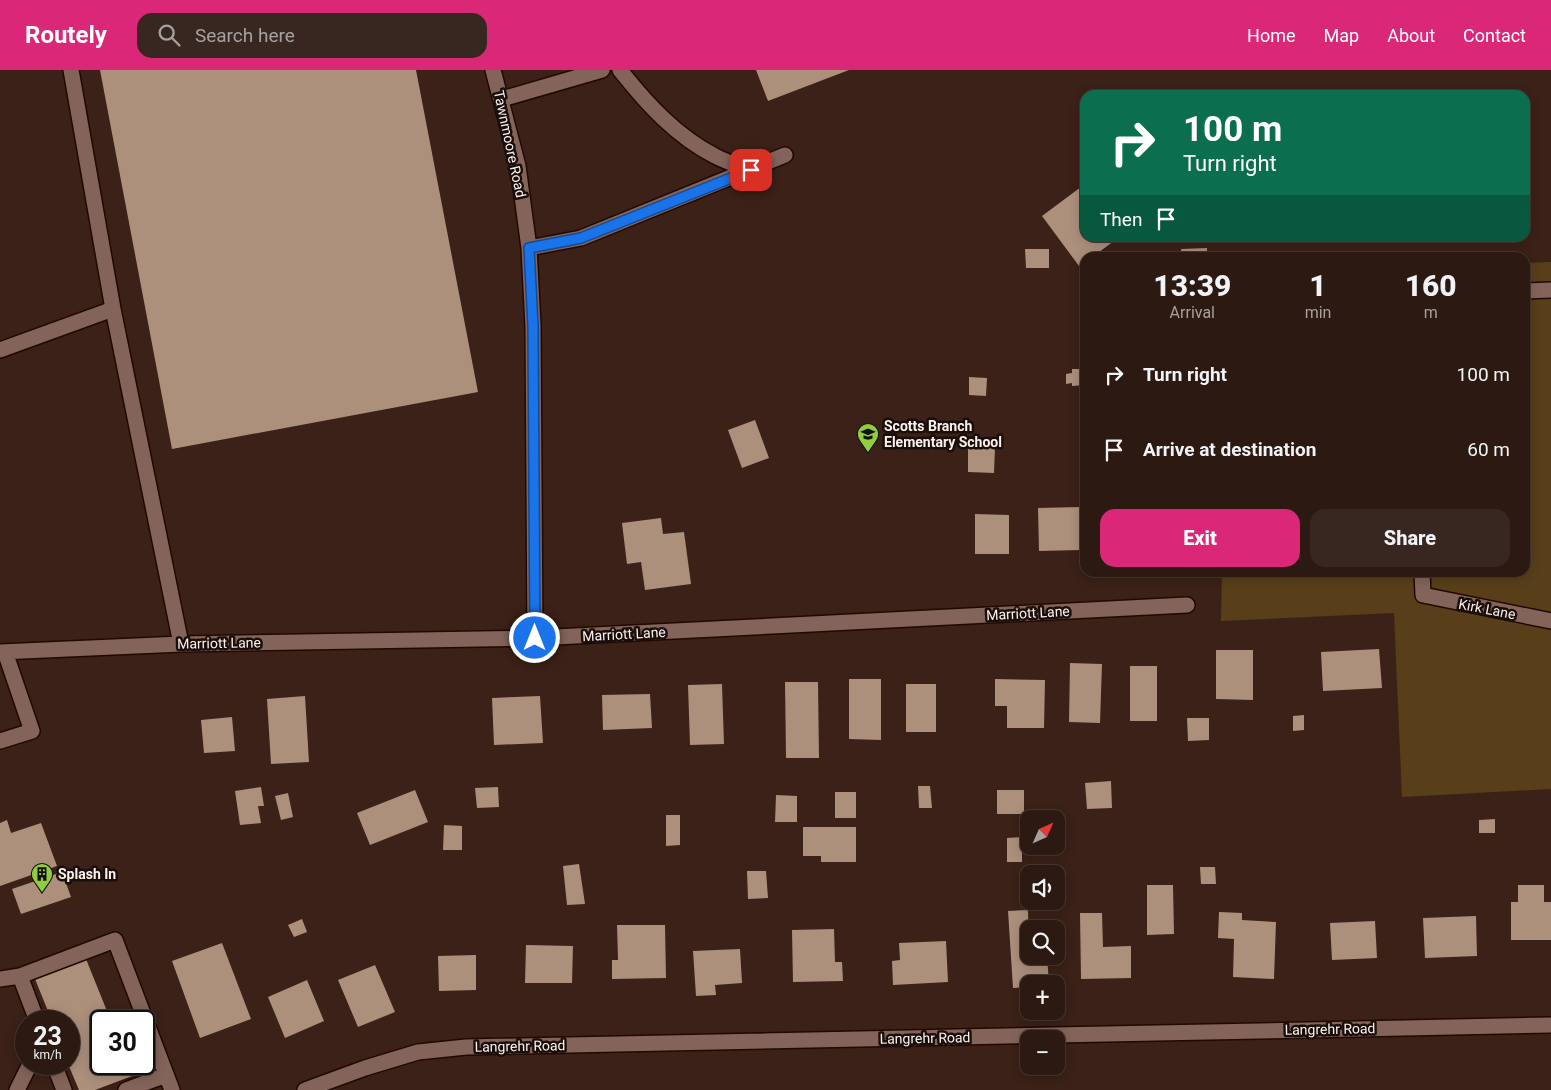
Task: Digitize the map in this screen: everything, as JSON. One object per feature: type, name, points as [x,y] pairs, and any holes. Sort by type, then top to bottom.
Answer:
[{"type":"street","points":[[71,70],[113,309],[181,644]]},
{"type":"street","name":"Tawnmoore Road","points":[[494,70],[518,166],[529,248],[533,326],[535,638]]},
{"type":"street","points":[[502,99],[602,70]]},
{"type":"street","points":[[620,70],[653,109],[686,138],[716,157],[751,170]]},
{"type":"street","points":[[529,248],[581,238],[785,155]]},
{"type":"street","points":[[1530,292],[1551,290]]},
{"type":"street","points":[[0,350],[113,309]]},
{"type":"street","name":"Kirk Lane","points":[[1422,577],[1422,595],[1551,621]]},
{"type":"street","name":"Marriott Lane","points":[[2,652],[181,644],[535,638],[1187,605]]},
{"type":"street","points":[[0,741],[32,731],[2,652]]},
{"type":"street","points":[[0,979],[20,976],[115,940],[172,1090]]},
{"type":"street","points":[[20,976],[33,1010]]},
{"type":"street","name":"Langrehr Road","points":[[306,1090],[365,1068],[418,1052],[466,1047],[1551,1025]]},
{"type":"street","points":[[126,1090],[166,1074]]},
{"type":"street","points":[[17,1090],[24,1075]]},
{"type":"street","points":[[58,1075],[64,1090]]},
{"type":"shaded area","points":[[1551,262],[1551,789],[1402,797],[1394,613],[1221,621],[1222,577],[1530,577],[1530,263]]},
{"type":"building","points":[[100,70],[416,70],[478,392],[172,449]]},
{"type":"building","points":[[756,70],[849,70],[768,101]]},
{"type":"building","points":[[1080,188],[1080,242],[1113,242],[1099,252],[1080,252],[1079,266],[1042,216]]},
{"type":"building","points":[[1207,248],[1207,252],[1181,252],[1181,249]]},
{"type":"building","points":[[1025,249],[1049,249],[1049,268],[1026,268]]},
{"type":"building","points":[[1072,369],[1080,369],[1080,385],[1072,386],[1072,383],[1066,384],[1066,374],[1072,373]]},
{"type":"building","points":[[969,377],[987,378],[986,396],[969,395]]},
{"type":"building","points":[[755,420],[769,458],[742,468],[728,430]]},
{"type":"building","points":[[968,446],[995,447],[994,473],[968,472]]},
{"type":"building","points":[[1080,507],[1080,550],[1039,551],[1038,508]]},
{"type":"building","points":[[975,514],[1009,515],[1009,554],[975,554]]},
{"type":"building","points":[[661,518],[663,534],[684,532],[691,584],[645,590],[641,562],[627,564],[622,523]]},
{"type":"building","points":[[1379,649],[1382,688],[1323,691],[1321,652]]},
{"type":"building","points":[[1216,650],[1253,650],[1253,700],[1216,699]]},
{"type":"building","points":[[1070,663],[1102,664],[1100,723],[1069,722]]},
{"type":"building","points":[[1130,666],[1157,666],[1157,721],[1130,721]]},
{"type":"building","points":[[849,679],[881,679],[881,740],[849,739]]},
{"type":"building","points":[[995,679],[1045,680],[1044,728],[1007,728],[1007,706],[995,706]]},
{"type":"building","points":[[785,682],[818,682],[819,758],[786,758]]},
{"type":"building","points":[[722,684],[724,744],[690,745],[688,685]]},
{"type":"building","points":[[906,684],[936,684],[936,732],[906,732]]},
{"type":"building","points":[[650,694],[652,728],[603,730],[602,695]]},
{"type":"building","points":[[305,696],[309,762],[271,764],[267,699]]},
{"type":"building","points":[[540,696],[543,743],[494,745],[492,698]]},
{"type":"building","points":[[1304,715],[1304,730],[1293,731],[1293,716]]},
{"type":"building","points":[[232,717],[235,751],[204,753],[201,720]]},
{"type":"building","points":[[1187,718],[1209,718],[1209,740],[1188,741]]},
{"type":"building","points":[[1111,781],[1112,808],[1087,809],[1085,783]]},
{"type":"building","points":[[918,786],[930,786],[932,808],[919,808]]},
{"type":"building","points":[[261,787],[264,806],[258,806],[261,823],[240,825],[235,791]]},
{"type":"building","points":[[498,787],[499,807],[477,808],[475,788]]},
{"type":"building","points":[[415,790],[428,822],[370,845],[357,813]]},
{"type":"building","points":[[997,790],[1024,790],[1024,810],[1020,810],[1020,814],[997,814]]},
{"type":"building","points":[[835,792],[856,792],[856,818],[835,818]]},
{"type":"building","points":[[288,793],[293,817],[281,820],[275,796]]},
{"type":"building","points":[[776,795],[797,796],[797,822],[775,822]]},
{"type":"building","points":[[666,815],[680,815],[680,845],[666,846]]},
{"type":"building","points":[[1495,819],[1495,833],[1479,833],[1479,820]]},
{"type":"building","points":[[7,820],[11,833],[41,823],[57,866],[0,886],[0,823]]},
{"type":"building","points":[[444,825],[462,826],[462,850],[443,850]]},
{"type":"building","points":[[803,827],[856,827],[856,862],[821,862],[821,856],[803,856]]},
{"type":"building","points":[[1020,837],[1022,862],[1007,862],[1007,838]]},
{"type":"building","points":[[579,864],[585,904],[567,905],[563,866]]},
{"type":"building","points":[[1200,867],[1215,867],[1216,884],[1201,884]]},
{"type":"building","points":[[747,871],[766,871],[768,898],[748,899]]},
{"type":"building","name":"Splash In","points":[[62,872],[71,897],[21,914],[12,889]]},
{"type":"building","points":[[1147,885],[1173,885],[1174,934],[1147,935]]},
{"type":"building","points":[[1518,885],[1544,885],[1544,902],[1551,902],[1551,940],[1511,940],[1511,902],[1518,902]]},
{"type":"building","points":[[1028,910],[1028,920],[1020,920],[1020,965],[1048,965],[1048,975],[1020,975],[1020,988],[1013,988],[1008,911]]},
{"type":"building","points":[[1219,912],[1242,913],[1242,920],[1276,922],[1274,979],[1233,977],[1234,939],[1218,938]]},
{"type":"building","points":[[1080,913],[1102,913],[1103,947],[1131,946],[1131,978],[1081,979]]},
{"type":"building","points":[[1476,916],[1477,956],[1425,958],[1423,918]]},
{"type":"building","points":[[302,919],[307,932],[294,937],[288,925]]},
{"type":"building","points":[[1375,921],[1377,958],[1332,960],[1330,923]]},
{"type":"building","points":[[617,925],[665,925],[666,978],[612,979],[612,960],[618,960]]},
{"type":"building","points":[[834,929],[835,962],[842,962],[843,981],[793,982],[792,930]]},
{"type":"building","points":[[946,941],[948,982],[893,985],[892,961],[900,960],[899,943]]},
{"type":"building","points":[[222,943],[251,1019],[200,1038],[172,961]]},
{"type":"building","points":[[526,945],[573,946],[572,983],[525,983]]},
{"type":"building","points":[[740,949],[742,983],[715,985],[716,995],[696,996],[693,951]]},
{"type":"building","points":[[476,955],[476,990],[439,991],[438,956]]},
{"type":"building","points":[[86,959],[107,1010],[90,1010],[90,1075],[132,1076],[95,1090],[79,1090],[73,1075],[80,1075],[80,1010],[48,1010],[35,979]]},
{"type":"building","points":[[375,965],[395,1012],[358,1027],[338,980]]},
{"type":"building","points":[[307,980],[324,1021],[285,1038],[268,997]]},
{"type":"place","name":"Scotts Branch Elementary School","points":[[868,453]]},
{"type":"place","name":"Splash In","points":[[42,893]]},
{"type":"route","points":[[535,638],[533,326],[529,248],[581,238],[751,170]]}]
